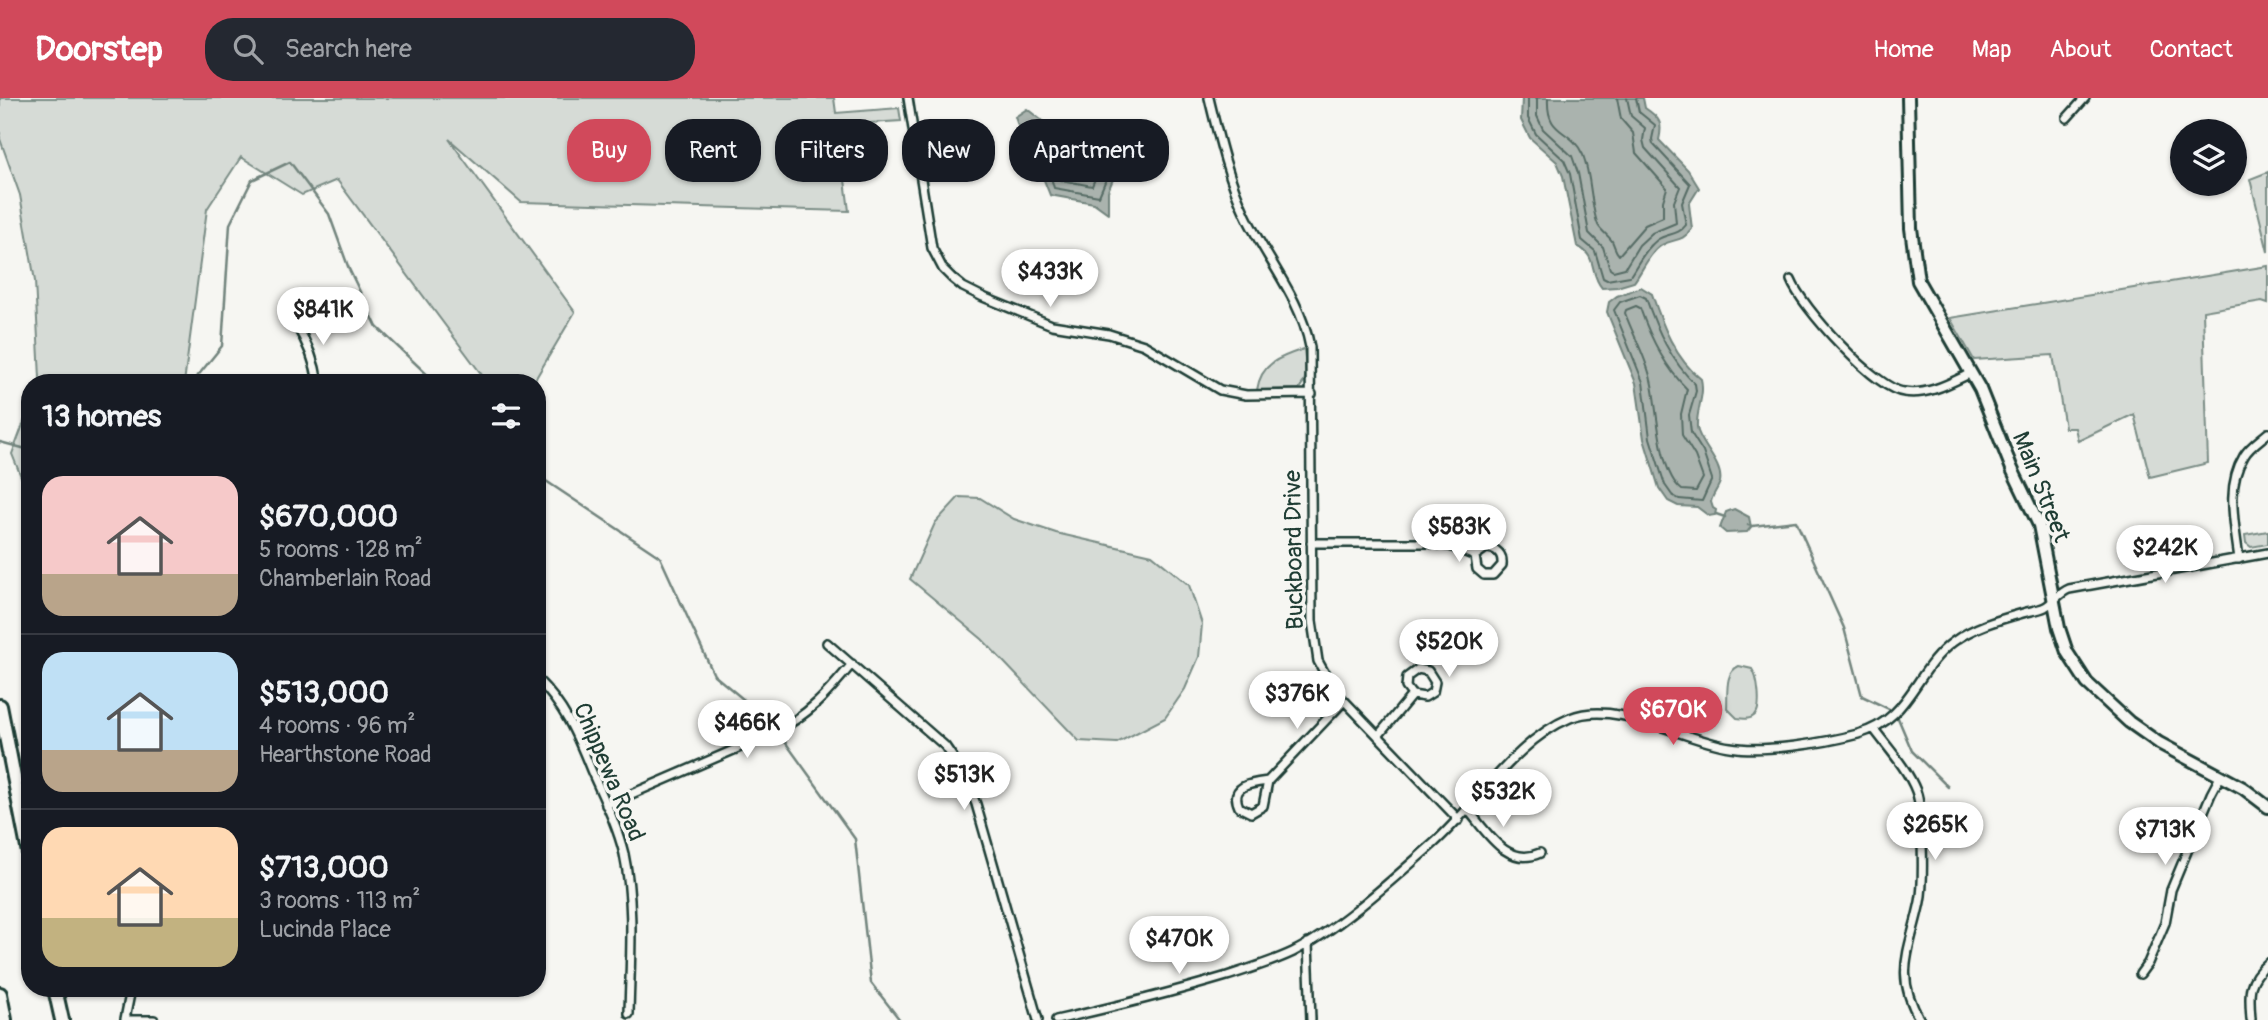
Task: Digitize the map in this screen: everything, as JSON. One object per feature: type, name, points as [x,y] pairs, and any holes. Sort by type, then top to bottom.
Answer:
[{"type":"highway","points":[[0,706],[21,812]]},
{"type":"highway","points":[[0,994],[5,1020]]},
{"type":"highway","points":[[57,997],[62,1020]]},
{"type":"main road","name":"Main Street","points":[[1908,98],[1911,228],[1918,281],[1971,373],[2039,525],[2053,599],[2067,652],[2087,683],[2129,722],[2159,743],[2243,788],[2268,807]]},
{"type":"street","points":[[908,98],[932,248],[943,269],[963,287],[1052,325],[1116,336],[1144,345],[1220,390],[1246,395],[1311,394]]},
{"type":"street","name":"Buckboard Drive","points":[[1209,98],[1229,177],[1247,219],[1275,266],[1307,332],[1310,347],[1314,646],[1327,679],[1344,701],[1459,820]]},
{"type":"street","points":[[2067,118],[2085,98]]},
{"type":"street","points":[[1791,279],[1796,292],[1846,349],[1888,387],[1916,393],[1943,387],[1971,373]]},
{"type":"street","points":[[295,323],[306,342],[317,374]]},
{"type":"street","points":[[2239,559],[2233,499],[2236,472],[2245,453],[2268,433]]},
{"type":"street","points":[[1311,543],[1420,542],[1450,546],[1475,556]]},
{"type":"street","points":[[1481,549],[1495,549],[1501,556],[1502,565],[1497,573],[1484,575],[1476,569],[1475,556],[1481,549]]},
{"type":"street","points":[[1056,1020],[1194,986],[1281,957],[1308,943],[1403,871],[1459,820],[1521,751],[1569,719],[1595,714],[1620,715],[1700,741],[1742,749],[1832,739],[1874,729],[1886,722],[1895,714],[1941,652],[1976,628],[2045,607],[2068,589],[2268,553]]},
{"type":"street","points":[[827,643],[945,746],[963,772],[976,804],[1038,1020]]},
{"type":"street","points":[[606,805],[793,722],[814,708],[852,664]]},
{"type":"street","points":[[1418,669],[1428,671],[1435,682],[1433,692],[1425,697],[1412,695],[1406,687],[1410,673],[1418,669]]},
{"type":"street","name":"Chippewa Road","points":[[546,688],[572,724],[619,838],[628,879],[630,914],[629,1014]]},
{"type":"street","points":[[1378,736],[1412,695]]},
{"type":"street","points":[[1268,781],[1265,802],[1260,809],[1251,813],[1239,807],[1236,798],[1243,786],[1268,781],[1344,701]]},
{"type":"street","points":[[1874,729],[1908,776],[1918,798],[1921,897],[1908,945],[1904,974],[1907,992],[1920,1020]]},
{"type":"street","points":[[2140,974],[2148,963],[2165,922],[2171,890],[2220,777]]},
{"type":"street","points":[[1468,810],[1508,853],[1526,858],[1540,853]]},
{"type":"street","points":[[1308,943],[1311,1020]]},
{"type":"street","points":[[2251,1019],[2250,989],[2255,975],[2268,963]]},
{"type":"street","points":[[129,997],[125,1019],[154,1020]]},
{"type":"shaded area","points":[[0,98],[834,98],[836,113],[899,108],[901,121],[775,119],[775,182],[845,182],[849,211],[521,202],[449,139],[575,312],[538,374],[481,374],[337,180],[302,195],[241,157],[207,209],[185,374],[40,374],[35,281],[20,195],[0,139]]},
{"type":"shaded area","points":[[2268,172],[2268,252],[2250,179]]},
{"type":"shaded area","points":[[2268,266],[2268,303],[2262,301],[2203,311],[2208,463],[2150,477],[2134,414],[2078,441],[2075,428],[2065,428],[2053,355],[1974,360],[1950,318]]},
{"type":"shaded area","points":[[1304,349],[1305,376],[1298,389],[1257,390],[1267,367],[1280,358]]},
{"type":"shaded area","points":[[21,430],[21,476],[12,454]]},
{"type":"shaded area","points":[[959,497],[980,498],[1014,519],[1056,533],[1152,555],[1189,585],[1202,624],[1199,657],[1185,689],[1165,718],[1117,743],[1079,741],[982,639],[910,579],[935,523]]},
{"type":"shaded area","points":[[2268,531],[2268,544],[2251,547],[2246,543],[2245,535]]},
{"type":"shaded area","points":[[1739,666],[1752,669],[1759,699],[1755,715],[1744,719],[1737,718],[1727,708],[1729,678]]},
{"type":"water","points":[[1522,98],[1643,98],[1645,108],[1659,121],[1659,140],[1688,170],[1699,188],[1689,204],[1692,229],[1681,238],[1658,248],[1634,282],[1602,288],[1598,282],[1591,260],[1584,250],[1577,246],[1563,176],[1557,162],[1530,138],[1521,120]]},
{"type":"water","points":[[1027,109],[1040,119],[1016,119]]},
{"type":"water","points":[[1045,182],[1112,182],[1108,191],[1108,213],[1094,203],[1050,195]]},
{"type":"water","points":[[1641,287],[1652,294],[1665,329],[1677,351],[1701,379],[1698,433],[1720,475],[1720,482],[1711,502],[1716,510],[1715,515],[1709,516],[1697,507],[1678,506],[1668,501],[1659,488],[1644,439],[1636,383],[1607,312],[1609,302],[1617,296]]},
{"type":"water","points":[[1734,509],[1749,517],[1751,527],[1747,532],[1726,533],[1720,528],[1726,512]]},
{"type":"waterway","points":[[199,374],[222,346],[230,224],[252,180],[290,162],[329,214],[349,269],[377,327],[427,374]]},
{"type":"waterway","points":[[0,442],[21,448]]},
{"type":"waterway","points":[[546,481],[660,557],[714,675],[772,723]]},
{"type":"waterway","points":[[1716,514],[1725,517]]},
{"type":"waterway","points":[[1748,525],[1796,521],[1844,628],[1862,696],[1889,709]]},
{"type":"waterway","points":[[1898,718],[1912,751],[1948,787]]},
{"type":"waterway","points":[[783,739],[855,839],[871,983],[900,1020]]}]
